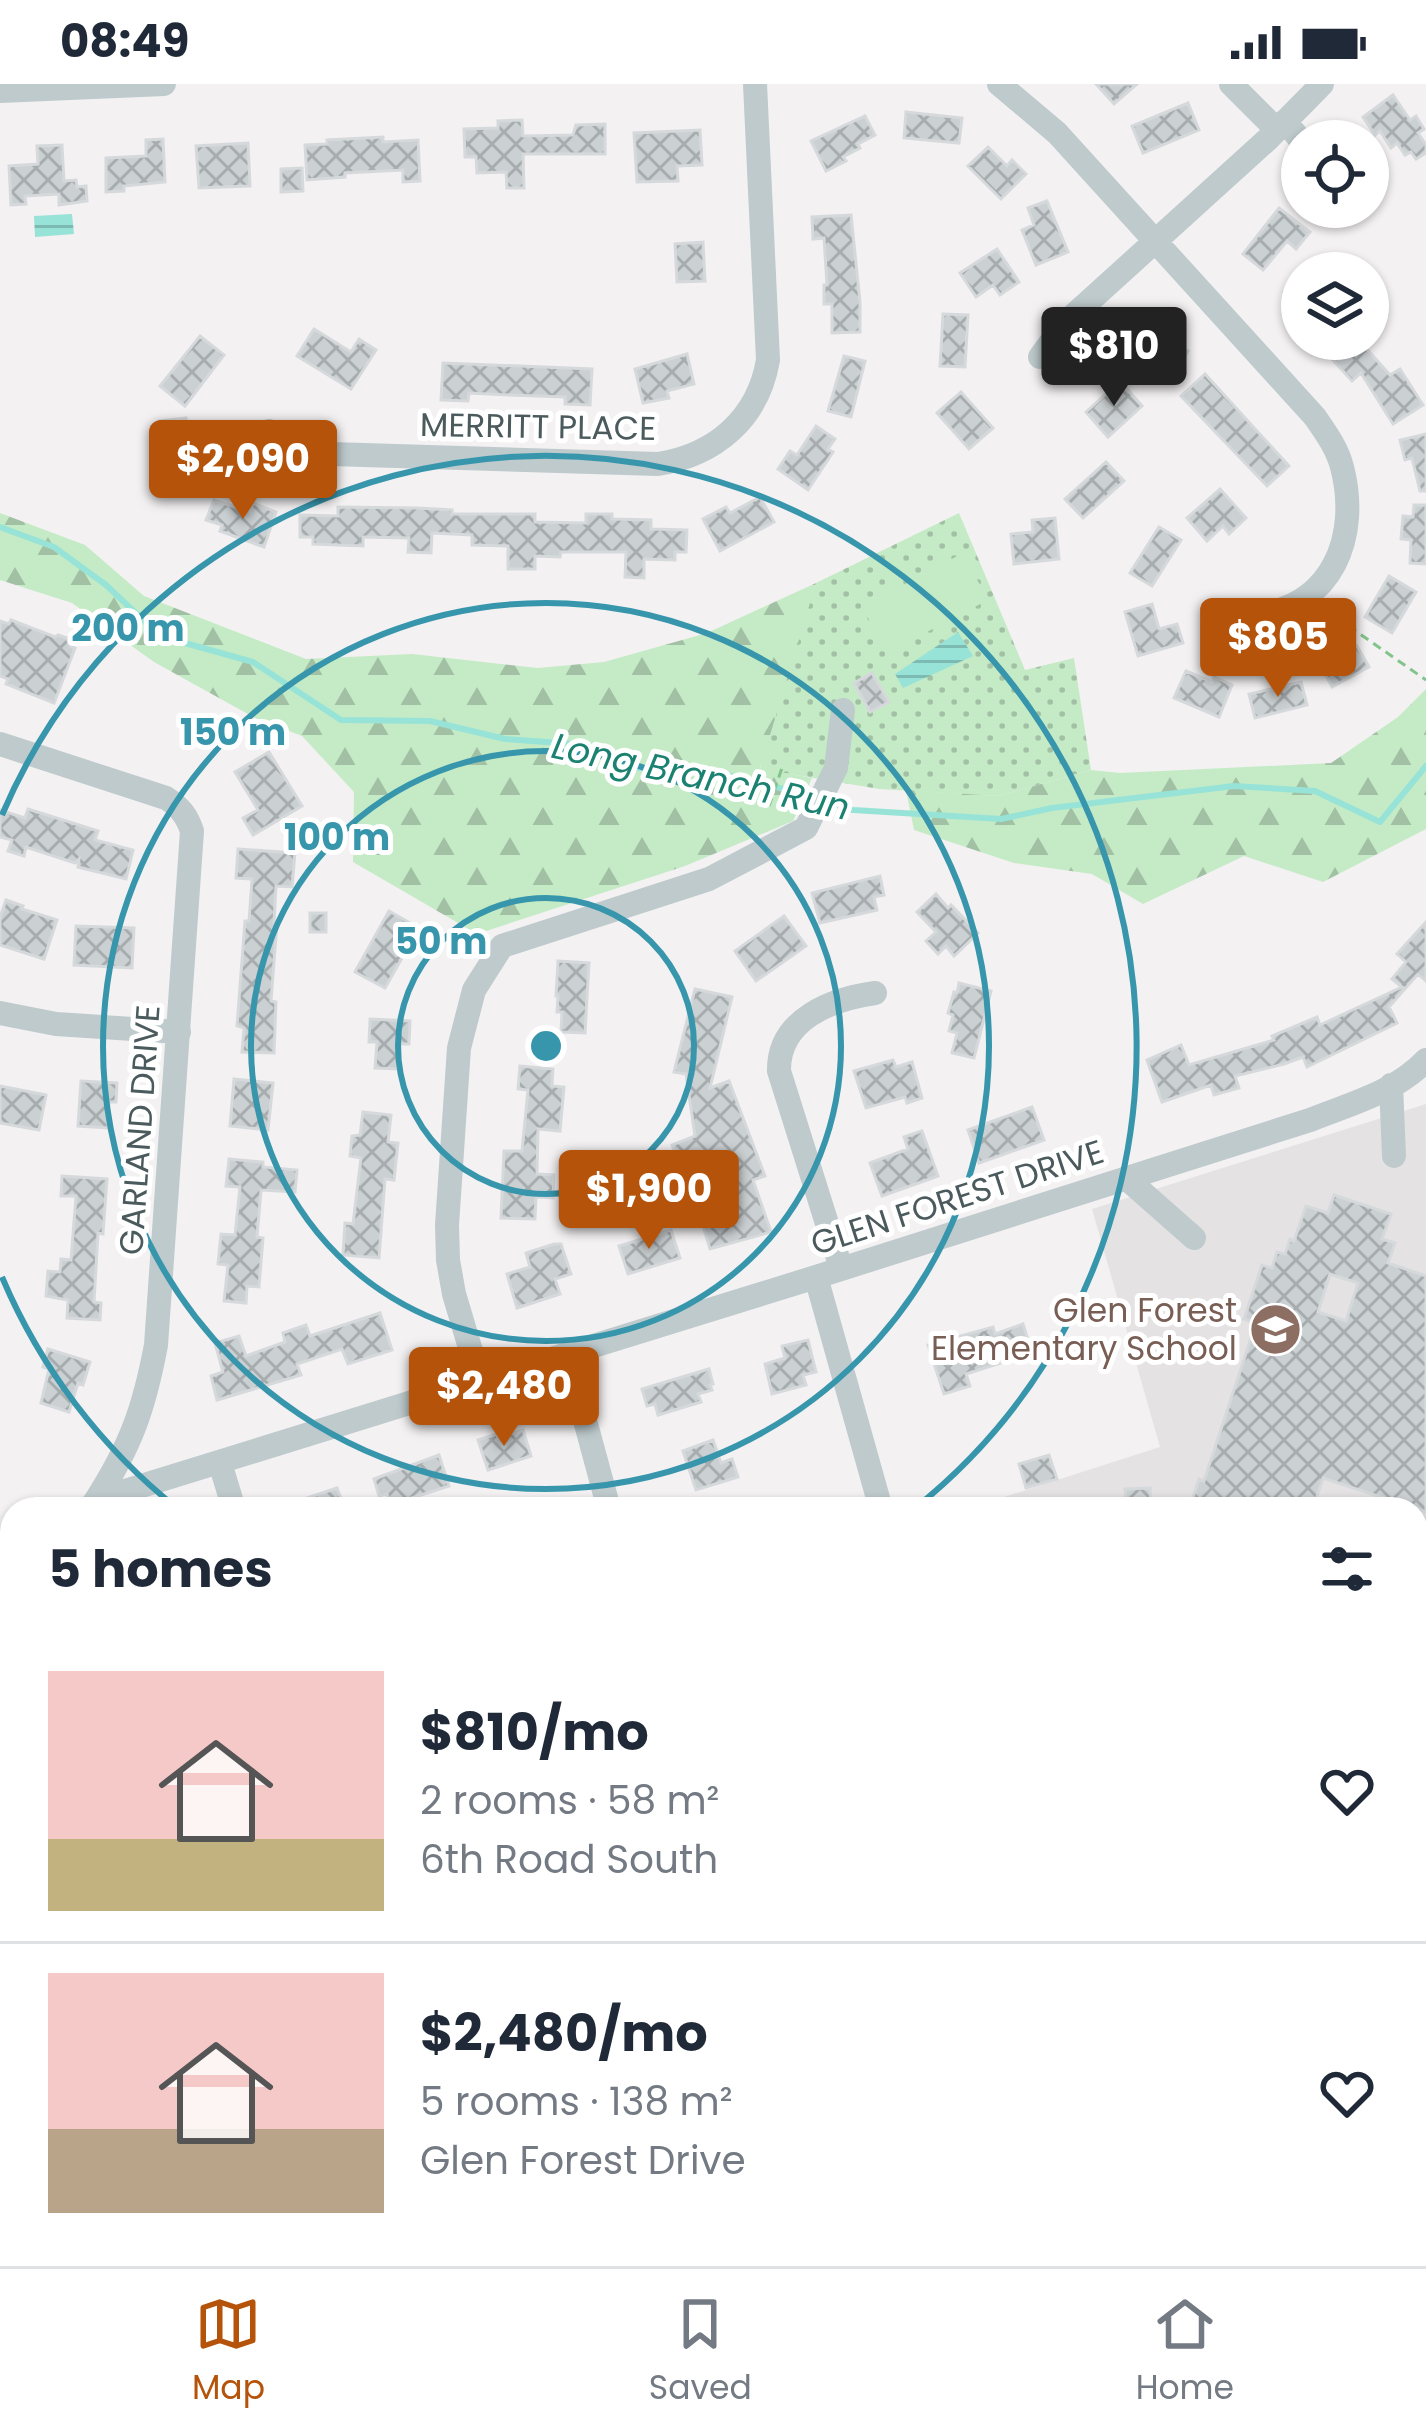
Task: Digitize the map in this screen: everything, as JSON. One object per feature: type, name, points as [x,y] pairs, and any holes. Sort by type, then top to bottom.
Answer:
[{"type":"street","points":[[0,92],[164,84]]},
{"type":"street","name":"MERRITT PLACE","points":[[269,431],[304,448],[331,454],[658,464],[706,450],[726,437],[756,399],[768,360],[755,84]]},
{"type":"street","points":[[999,84],[1057,133],[1316,417],[1341,462],[1347,518],[1336,563],[1307,597],[1290,607],[1255,615]]},
{"type":"street","points":[[1040,357],[1064,324],[1281,125],[1232,84]]},
{"type":"street","points":[[1286,120],[1322,84]]},
{"type":"street","points":[[480,1381],[454,1294],[447,1225],[459,1048],[474,989],[502,946],[709,879],[806,828],[836,768],[843,710]]},
{"type":"street","name":"GARLAND DRIVE","points":[[0,744],[166,798],[188,818],[192,831],[152,1366],[135,1431],[96,1497]]},
{"type":"street","points":[[841,1268],[779,1071],[779,1058],[783,1044],[805,1018],[828,1005],[875,994]]},
{"type":"street","points":[[0,1013],[56,1024],[179,1033]]},
{"type":"street","name":"GLEN FOREST DRIVE","points":[[114,1497],[1310,1120],[1391,1085],[1426,1060]]},
{"type":"street","points":[[1391,1085],[1394,1156]]},
{"type":"street","points":[[1126,1178],[1193,1238]]},
{"type":"street","points":[[816,1277],[878,1497]]},
{"type":"street","points":[[567,1354],[606,1497]]},
{"type":"street","points":[[220,1463],[230,1497]]},
{"type":"path","points":[[1307,597],[1426,680]]},
{"type":"path","points":[[769,806],[783,765]]},
{"type":"shaded area","points":[[72,214],[74,234],[35,237],[34,216]]},
{"type":"shaded area","points":[[958,632],[973,656],[903,688],[895,674]]},
{"type":"shaded area","name":"Glen Forest Elementary School","points":[[1426,1104],[1426,1497],[1004,1497],[1160,1447],[1092,1209]]},
{"type":"green space","points":[[0,513],[85,545],[144,596],[306,659],[412,654],[538,668],[604,662],[707,633],[816,583],[760,768],[812,778],[793,821],[685,866],[477,934],[353,862],[354,792],[302,736],[257,719],[154,662],[72,603],[0,580]]},
{"type":"green space","points":[[959,513],[1025,670],[1074,658],[1091,770],[998,796],[879,789],[760,769],[780,681],[816,583]]},
{"type":"green space","points":[[963,553],[988,600],[887,653],[862,607]]},
{"type":"green space","points":[[1426,689],[1426,829],[1323,882],[1244,856],[1143,904],[1092,874],[1014,863],[914,830],[906,790],[998,796],[1091,770],[1120,773],[1331,763],[1398,717]]},
{"type":"building","points":[[1096,84],[1137,84],[1114,104]]},
{"type":"building","points":[[1393,95],[1410,120],[1416,116],[1424,129],[1418,133],[1426,153],[1416,159],[1411,152],[1405,155],[1397,143],[1391,148],[1389,120],[1363,117]]},
{"type":"building","points":[[1188,103],[1199,130],[1143,153],[1132,126]]},
{"type":"building","points":[[906,112],[962,118],[959,143],[904,138]]},
{"type":"building","points":[[865,116],[875,135],[843,157],[846,161],[826,171],[811,141]]},
{"type":"building","points":[[522,120],[523,136],[573,135],[576,125],[605,124],[605,154],[523,154],[524,188],[507,188],[506,172],[477,173],[476,157],[465,157],[464,129],[498,128],[498,121]]},
{"type":"building","points":[[700,130],[702,165],[677,166],[678,181],[637,182],[634,133]]},
{"type":"building","points":[[383,137],[383,142],[418,140],[420,181],[403,182],[403,170],[307,180],[305,145]]},
{"type":"building","points":[[163,139],[165,182],[106,192],[106,158],[146,156],[146,140]]},
{"type":"building","points":[[248,143],[250,186],[199,188],[196,146]]},
{"type":"building","points":[[62,145],[64,181],[76,180],[77,187],[86,186],[87,201],[59,205],[59,194],[25,196],[26,204],[11,205],[9,166],[38,164],[37,146]]},
{"type":"building","points":[[988,147],[1007,166],[1012,160],[1026,174],[1001,199],[968,166]]},
{"type":"building","points":[[302,168],[303,191],[281,192],[281,169]]},
{"type":"building","points":[[1047,201],[1068,252],[1036,265],[1022,230],[1034,225],[1028,208]]},
{"type":"building","points":[[1279,208],[1281,228],[1310,232],[1296,249],[1287,241],[1263,270],[1243,254]]},
{"type":"building","points":[[851,215],[860,332],[832,333],[832,304],[824,304],[824,238],[813,239],[812,217]]},
{"type":"building","points":[[703,242],[705,281],[677,282],[675,244]]},
{"type":"building","points":[[997,249],[1019,282],[1000,295],[993,285],[976,297],[960,273]]},
{"type":"building","points":[[943,314],[968,315],[965,367],[940,366]]},
{"type":"building","points":[[1137,321],[1188,351],[1172,378],[1121,347]]},
{"type":"building","points":[[314,329],[351,352],[359,339],[376,350],[351,389],[297,356]]},
{"type":"building","points":[[200,336],[224,355],[185,406],[160,386]]},
{"type":"building","points":[[687,354],[694,384],[667,391],[669,398],[643,403],[635,369]]},
{"type":"building","points":[[844,356],[865,361],[851,417],[828,411]]},
{"type":"building","points":[[1333,360],[1377,360],[1390,375],[1400,369],[1423,405],[1393,424],[1361,373],[1352,381]]},
{"type":"building","points":[[443,363],[592,369],[590,405],[565,404],[565,397],[469,393],[468,401],[441,400]]},
{"type":"building","points":[[1205,374],[1289,466],[1267,486],[1181,396]]},
{"type":"building","points":[[1120,381],[1142,406],[1108,437],[1086,412]]},
{"type":"building","points":[[961,392],[993,428],[969,449],[937,413]]},
{"type":"building","points":[[186,418],[190,453],[197,452],[200,476],[166,480],[160,421]]},
{"type":"building","points":[[816,426],[835,439],[828,449],[833,452],[808,490],[778,469],[790,451],[797,455]]},
{"type":"building","points":[[1426,434],[1426,491],[1420,491],[1412,458],[1405,460],[1400,440]]},
{"type":"building","points":[[1106,462],[1124,481],[1083,518],[1065,499]]},
{"type":"building","points":[[1220,489],[1246,518],[1229,534],[1223,526],[1207,541],[1187,518]]},
{"type":"building","points":[[760,497],[774,522],[720,551],[703,519],[726,507],[730,513]]},
{"type":"building","points":[[214,500],[250,512],[253,503],[276,512],[264,547],[220,531],[222,525],[206,520]]},
{"type":"building","points":[[1414,505],[1426,505],[1426,564],[1410,563],[1411,540],[1401,539],[1403,516],[1413,517]]},
{"type":"building","points":[[338,507],[535,514],[535,522],[586,523],[586,514],[612,514],[612,519],[651,520],[651,529],[687,530],[686,552],[675,552],[675,560],[644,559],[644,578],[625,577],[626,552],[561,552],[560,557],[535,556],[535,569],[508,569],[508,546],[472,545],[472,535],[432,533],[431,553],[408,552],[409,538],[363,537],[363,546],[313,544],[313,537],[300,537],[300,515],[338,516]]},
{"type":"building","points":[[1055,518],[1059,559],[1014,564],[1011,534],[1033,532],[1032,520]]},
{"type":"building","points":[[1159,527],[1181,540],[1152,586],[1130,573]]},
{"type":"building","points":[[1389,576],[1416,592],[1392,633],[1365,617]]},
{"type":"building","points":[[1152,604],[1159,629],[1177,624],[1183,643],[1138,656],[1125,612]]},
{"type":"building","points":[[11,620],[67,638],[75,648],[54,703],[6,684],[8,679],[0,676],[0,621],[9,624]]},
{"type":"building","points":[[1357,646],[1369,667],[1332,687],[1321,666]]},
{"type":"building","points":[[1186,671],[1232,685],[1219,717],[1174,698]]},
{"type":"building","points":[[872,673],[889,702],[870,712],[854,683]]},
{"type":"building","points":[[1301,682],[1307,705],[1255,718],[1249,694]]},
{"type":"building","points":[[269,752],[302,806],[253,835],[243,818],[258,810],[235,772]]},
{"type":"building","points":[[28,809],[98,831],[95,840],[133,850],[126,879],[78,867],[79,859],[75,863],[26,847],[24,856],[8,851],[12,840],[0,837],[0,810],[25,818]]},
{"type":"building","points":[[238,849],[295,853],[292,887],[276,886],[271,1001],[276,1002],[274,1053],[242,1052],[244,1028],[237,1026],[252,879],[236,878]]},
{"type":"building","points":[[880,876],[884,895],[874,897],[877,910],[820,923],[812,893]]},
{"type":"building","points":[[936,894],[978,933],[954,956],[946,946],[938,954],[926,941],[936,932],[917,912]]},
{"type":"building","points":[[6,900],[57,920],[44,959],[0,945],[0,917]]},
{"type":"building","points":[[389,911],[419,928],[385,988],[355,972]]},
{"type":"building","points":[[310,913],[326,913],[326,932],[310,932]]},
{"type":"building","points":[[784,916],[806,946],[756,981],[735,951]]},
{"type":"building","points":[[1426,922],[1426,981],[1418,974],[1389,1007],[1397,1023],[1307,1067],[1303,1057],[1235,1076],[1239,1088],[1214,1095],[1211,1085],[1162,1102],[1147,1060],[1181,1045],[1189,1065],[1274,1040],[1272,1036],[1317,1017],[1320,1025],[1402,987],[1392,979],[1406,962],[1397,954]]},
{"type":"building","points":[[76,926],[134,928],[132,968],[74,965]]},
{"type":"building","points":[[558,961],[589,963],[585,1033],[561,1032]]},
{"type":"building","points":[[959,983],[991,991],[974,1058],[952,1053],[957,1033],[949,1031],[953,1015],[948,1013]]},
{"type":"building","points":[[695,989],[732,997],[710,1088],[729,1081],[765,1176],[753,1180],[771,1232],[710,1249],[700,1216],[712,1212],[700,1164],[681,1169],[672,1145],[695,1136],[686,1074],[674,1072]]},
{"type":"building","points":[[370,1019],[410,1021],[409,1044],[400,1044],[399,1069],[375,1068],[377,1042],[369,1042]]},
{"type":"building","points":[[893,1060],[896,1067],[912,1062],[922,1098],[907,1103],[905,1097],[866,1108],[854,1071]]},
{"type":"building","points":[[520,1066],[553,1069],[552,1086],[564,1087],[560,1131],[538,1129],[537,1174],[554,1175],[553,1198],[536,1197],[535,1219],[501,1218],[504,1151],[522,1151],[528,1090],[518,1089]]},
{"type":"building","points":[[234,1079],[273,1083],[268,1130],[230,1126]]},
{"type":"building","points":[[81,1081],[117,1083],[116,1102],[109,1102],[108,1128],[78,1126]]},
{"type":"building","points":[[0,1086],[46,1095],[39,1130],[0,1123]]},
{"type":"building","points":[[1032,1107],[1044,1140],[979,1163],[968,1130]]},
{"type":"building","points":[[363,1112],[391,1115],[388,1142],[398,1143],[394,1180],[385,1179],[379,1258],[343,1255],[345,1223],[353,1224],[361,1158],[350,1156],[352,1136],[360,1135]]},
{"type":"building","points":[[922,1131],[938,1176],[882,1196],[870,1163],[908,1149],[904,1137]]},
{"type":"building","points":[[229,1159],[297,1170],[295,1192],[261,1190],[259,1287],[247,1286],[246,1303],[224,1301],[228,1265],[218,1264],[221,1234],[235,1235],[240,1187],[226,1186]]},
{"type":"building","points":[[62,1176],[107,1179],[94,1302],[101,1303],[100,1320],[67,1318],[68,1300],[46,1296],[48,1271],[60,1272],[61,1259],[71,1260],[76,1196],[61,1196]]},
{"type":"building","points":[[1334,1195],[1391,1214],[1382,1239],[1395,1243],[1388,1263],[1426,1276],[1426,1497],[1381,1497],[1323,1478],[1317,1497],[1193,1497],[1199,1479],[1204,1481],[1256,1323],[1244,1319],[1262,1265],[1272,1268],[1277,1252],[1285,1254],[1306,1206],[1328,1213]],"holes":[[[1330,1274],[1358,1283],[1346,1321],[1318,1312]]]},
{"type":"building","points":[[671,1230],[680,1258],[628,1274],[619,1246]]},
{"type":"building","points":[[561,1244],[571,1274],[555,1279],[560,1294],[517,1308],[507,1274],[530,1267],[526,1253]]},
{"type":"building","points":[[380,1313],[392,1350],[348,1364],[342,1349],[297,1364],[301,1375],[217,1400],[211,1376],[223,1372],[215,1343],[239,1336],[246,1356],[285,1342],[283,1333],[306,1325],[310,1336]]},
{"type":"building","points":[[1023,1324],[1032,1353],[966,1374],[970,1386],[944,1394],[928,1345],[993,1327],[995,1334]]},
{"type":"building","points":[[808,1340],[816,1372],[803,1375],[806,1385],[772,1394],[765,1364],[785,1358],[782,1346]]},
{"type":"building","points":[[48,1349],[90,1362],[69,1412],[41,1403]]},
{"type":"building","points":[[709,1369],[712,1390],[698,1394],[701,1402],[658,1415],[655,1404],[647,1406],[642,1389]]},
{"type":"building","points":[[523,1430],[531,1456],[488,1470],[478,1440]]},
{"type":"building","points":[[713,1440],[721,1463],[732,1459],[738,1477],[696,1490],[683,1451]]},
{"type":"building","points":[[439,1455],[449,1486],[415,1497],[388,1497],[379,1496],[374,1479]]},
{"type":"building","points":[[1049,1455],[1057,1479],[1026,1488],[1019,1464]]},
{"type":"building","points":[[337,1488],[340,1497],[310,1497]]},
{"type":"building","points":[[1150,1488],[1150,1497],[1125,1497],[1125,1489]]},
{"type":"waterway","name":"Long Branch Run","points":[[0,527],[54,547],[106,585],[160,636],[253,662],[341,720],[430,721],[505,739],[588,745],[638,768],[696,769],[816,799]]},
{"type":"waterway","name":"Long Branch Run","points":[[829,803],[853,810],[1001,819],[1052,808],[1234,786],[1315,791],[1380,822],[1426,766]]},
{"type":"place","name":"Glen Forest Elementary School","points":[[1276,1329]]}]
